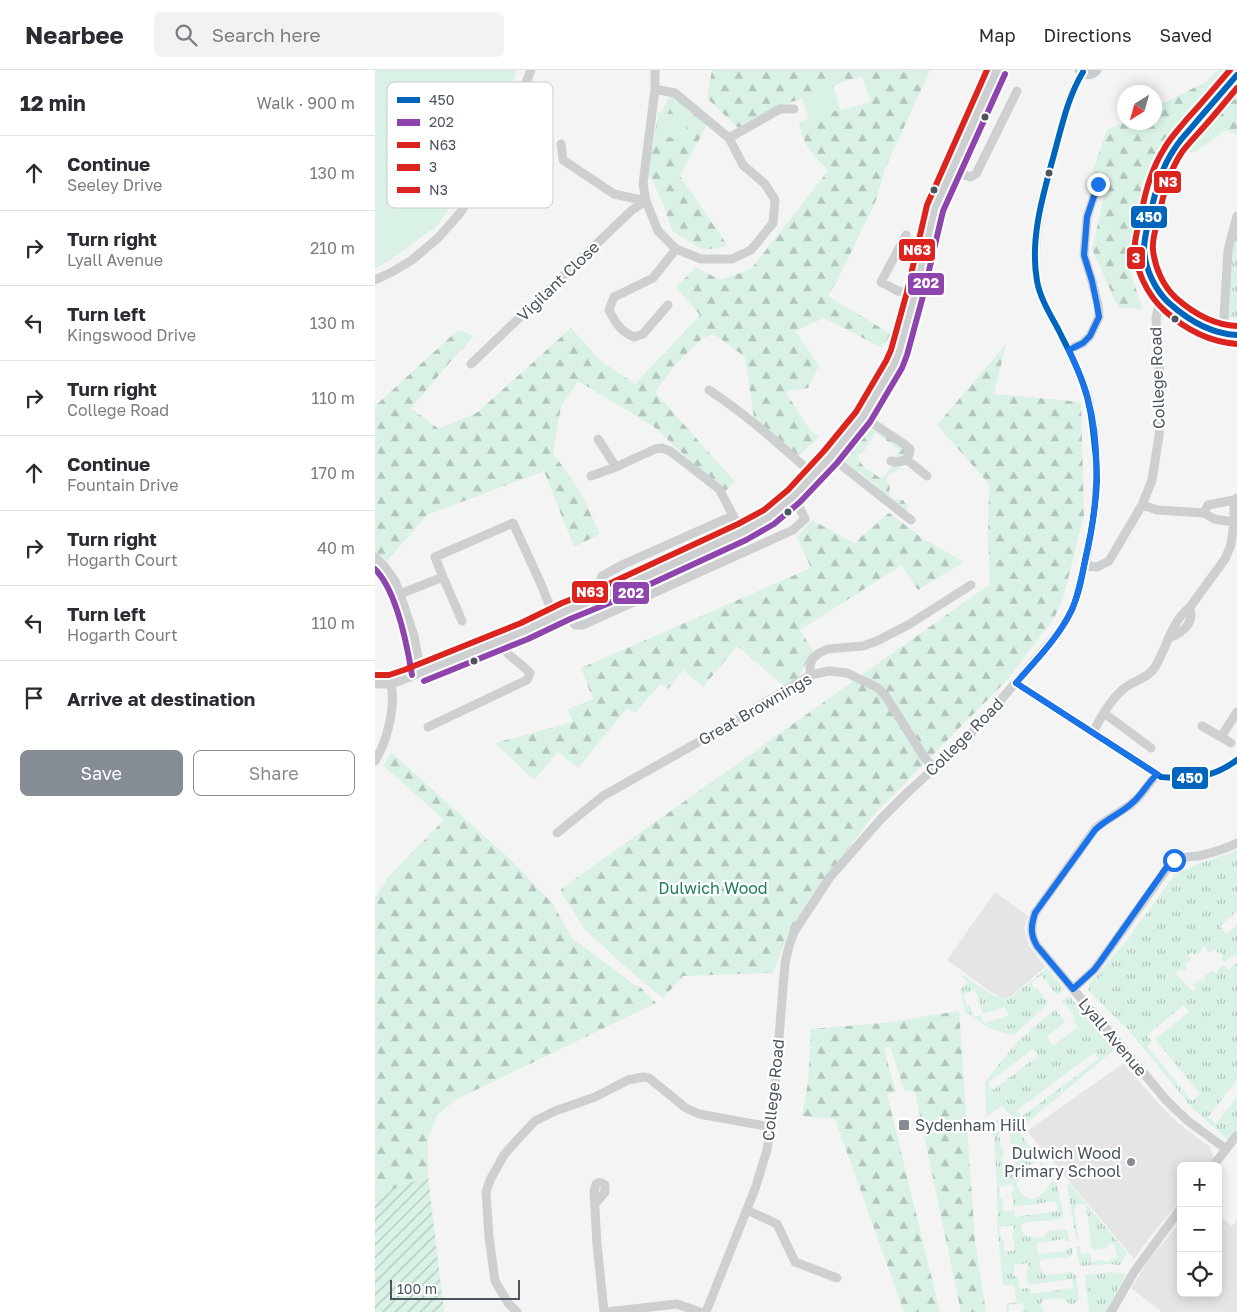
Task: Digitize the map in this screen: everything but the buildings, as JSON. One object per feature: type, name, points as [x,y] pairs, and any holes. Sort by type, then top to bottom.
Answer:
[{"type":"main road","points":[[1081,71],[1091,74],[1096,70]]},
{"type":"main road","points":[[1236,77],[1176,146],[1165,164],[1154,195],[1144,249],[1145,260],[1154,284],[1163,298],[1174,308],[1206,328],[1223,334],[1237,335]]},
{"type":"street","points":[[526,82],[531,70]]},
{"type":"street","points":[[655,70],[655,89],[643,184],[646,201],[658,231],[676,249],[701,259],[732,259],[751,250],[773,223],[775,200],[765,184],[743,165],[729,138],[675,93],[655,89]]},
{"type":"street","points":[[375,684],[391,684],[421,673],[498,643],[565,611],[603,596],[742,532],[769,517],[794,496],[831,457],[863,417],[894,365],[915,294],[935,208],[997,70]]},
{"type":"street","points":[[1081,71],[1069,98],[1046,188],[1037,228],[1035,262],[1038,288],[1081,376],[1089,400],[1097,482],[1093,518],[1084,565]]},
{"type":"street","points":[[953,170],[970,177],[976,174],[1017,90]]},
{"type":"street","points":[[729,138],[780,109],[794,109]]},
{"type":"street","points":[[561,144],[563,160],[614,194],[646,201]]},
{"type":"street","points":[[1069,350],[1083,343],[1090,336],[1099,317],[1092,281],[1084,255],[1087,217],[1098,184]]},
{"type":"street","name":"Vigilant Close","points":[[471,364],[632,210],[646,201]]},
{"type":"street","points":[[375,280],[412,260],[438,238],[463,208]]},
{"type":"street","points":[[1223,334],[1228,250],[1237,216]]},
{"type":"street","points":[[906,234],[881,282],[898,291],[915,294]]},
{"type":"street","points":[[668,305],[643,334],[634,337],[627,334],[617,324],[609,310],[614,297],[653,278],[676,249]]},
{"type":"street","name":"College Road","points":[[706,1312],[747,1210],[762,1170],[767,1150],[771,1127],[785,963],[794,932],[829,877],[881,819],[967,737],[1016,683],[1059,631],[1071,612],[1076,599],[1084,565],[1097,567],[1109,562],[1142,505],[1152,480],[1159,436],[1159,352],[1156,318],[1159,304],[1163,298]]},
{"type":"street","points":[[709,390],[755,424],[814,475]]},
{"type":"street","points":[[863,417],[908,446],[910,452],[906,459],[900,462],[891,461]]},
{"type":"street","points":[[598,439],[616,467]]},
{"type":"street","points":[[591,476],[655,449],[662,448],[719,489],[742,532]]},
{"type":"street","points":[[831,457],[911,520]]},
{"type":"street","points":[[906,459],[927,476]]},
{"type":"street","points":[[565,611],[575,625],[583,625],[793,530],[805,519],[794,496]]},
{"type":"street","points":[[1093,732],[1121,690],[1149,674],[1155,668],[1173,626],[1183,612],[1190,607],[1225,559],[1231,545],[1236,499],[1208,505],[1203,513]]},
{"type":"street","points":[[1142,505],[1157,510],[1203,513],[1214,519],[1234,522]]},
{"type":"street","points":[[603,596],[599,586],[601,576],[732,516]]},
{"type":"street","points":[[462,622],[435,556],[513,524],[554,617]]},
{"type":"street","points":[[375,556],[395,581],[413,636],[421,673]]},
{"type":"street","points":[[400,594],[443,577]]},
{"type":"street","points":[[810,675],[809,666],[812,659],[819,653],[828,649],[863,646],[877,641],[908,625],[971,585]]},
{"type":"street","points":[[428,726],[527,680],[530,673],[524,666],[505,652],[498,643]]},
{"type":"street","name":"Great Brownings","points":[[557,833],[603,796],[810,675],[829,671],[847,672],[878,688],[885,695],[924,757],[934,768]]},
{"type":"street","points":[[1016,683],[1161,777],[1192,778],[1222,768],[1237,760]]},
{"type":"street","points":[[375,761],[381,751],[391,716],[393,689],[391,684]]},
{"type":"street","points":[[1221,737],[1237,712]]},
{"type":"street","points":[[1104,713],[1151,748]]},
{"type":"street","points":[[1202,726],[1231,743]]},
{"type":"street","name":"Lyall Avenue","points":[[1157,774],[1138,798],[1095,830],[1035,913],[1032,923],[1033,938],[1037,946],[1167,1101],[1188,1121],[1226,1149]]},
{"type":"street","points":[[1073,989],[1094,970],[1171,862],[1185,857],[1215,852],[1237,843]]},
{"type":"street","points":[[517,1312],[507,1303],[495,1281],[489,1237],[486,1192],[490,1180],[504,1155],[535,1120],[555,1110],[595,1097],[628,1080],[643,1077],[649,1078],[686,1108],[699,1114],[771,1127]]},
{"type":"street","points":[[1216,1162],[1237,1135]]},
{"type":"street","points":[[595,1204],[597,1244],[605,1312],[670,1304],[677,1304],[700,1312]]},
{"type":"street","points":[[747,1210],[777,1224],[795,1262],[837,1278]]},
{"type":"street","points":[[1111,1312],[1134,1272],[1177,1213]]},
{"type":"shaded area","points":[[995,892],[1028,916],[1024,929],[1029,945],[1045,967],[1009,998],[1002,998],[988,990],[947,960]]},
{"type":"shaded area","name":"Dulwich Wood Primary School","points":[[1124,1063],[1156,1101],[1178,1123],[1210,1147],[1214,1157],[1210,1162],[1177,1162],[1177,1204],[1134,1259],[1027,1131]]},
{"type":"shaded area","points":[[1222,1218],[1232,1226],[1237,1220],[1237,1312],[1162,1312],[1131,1288],[1151,1257],[1177,1226],[1177,1297],[1222,1297]]},
{"type":"green space","points":[[375,70],[517,70],[513,82],[387,82],[387,208],[450,208],[438,225],[375,269]]},
{"type":"green space","points":[[712,70],[930,70],[885,169],[875,203],[828,296],[891,334],[882,348],[824,318],[795,331],[819,366],[808,388],[785,391],[810,430],[819,437],[797,457],[754,418],[745,357],[714,334],[703,338],[675,365],[655,392],[735,482],[724,492],[653,426],[578,381],[561,406],[553,453],[581,493],[600,534],[574,547],[544,471],[427,515],[387,561],[375,551],[375,406],[458,330],[474,336],[411,408],[439,429],[478,412],[571,328],[601,361],[635,384],[700,315],[676,287],[696,267],[720,280],[751,269],[828,171],[806,144],[799,122],[840,109],[871,102],[862,76],[780,106],[739,129],[707,98]]},
{"type":"green space","points":[[1218,70],[1231,70],[1156,160],[1126,259],[1143,310],[1118,307],[1092,249],[1107,184],[1091,176],[1107,130],[1117,125],[1117,130],[1162,130],[1162,104],[1206,82]]},
{"type":"green space","points":[[834,87],[840,109],[809,119],[802,99]]},
{"type":"green space","points":[[672,89],[708,123],[680,176],[728,246],[703,250],[672,231],[664,206],[648,171],[656,126]]},
{"type":"green space","points":[[1237,92],[1237,135],[1226,130],[1195,152],[1185,152]]},
{"type":"green space","points":[[658,112],[689,117],[683,140],[656,135]]},
{"type":"green space","points":[[1237,216],[1237,318],[1224,318],[1228,250]]},
{"type":"green space","name":"Dulwich Wood","points":[[1006,344],[994,394],[1081,402],[1084,515],[1063,599],[1054,618],[1008,679],[877,811],[819,886],[788,933],[773,973],[683,976],[663,998],[584,929],[562,895],[561,889],[990,584],[989,484],[937,425]]},
{"type":"green space","points":[[866,427],[872,429],[902,447],[905,451],[905,454],[899,459],[893,458],[899,450],[875,432],[858,459],[864,467],[880,478],[884,477],[893,465],[900,467],[894,473],[890,473],[886,479],[890,487],[889,495],[891,498],[903,500],[907,506],[908,511],[903,516],[873,489],[875,485],[860,472],[856,473],[839,460],[851,445],[857,442],[861,431]]},
{"type":"green space","points":[[889,513],[925,540],[964,562],[918,590],[902,565],[800,630],[813,651],[798,677],[784,686],[737,646],[703,687],[683,670],[668,689],[661,683],[635,713],[627,708],[578,768],[558,752],[534,780],[495,743],[573,722],[568,709],[593,699],[581,668],[811,568],[797,537],[812,520],[854,543]]},
{"type":"green space","points":[[391,752],[512,861],[553,904],[571,937],[633,984],[640,987],[656,1003],[457,1099],[437,1115],[428,1139],[428,1176],[375,1196],[375,898],[389,876],[444,820],[384,766]]},
{"type":"green space","points":[[1237,850],[1237,911],[1220,926],[1226,934],[1237,925],[1237,958],[1234,955],[1225,962],[1220,952],[1217,953],[1214,949],[1209,953],[1206,950],[1206,946],[1203,946],[1196,956],[1192,952],[1188,956],[1191,960],[1185,965],[1187,968],[1184,971],[1179,970],[1176,975],[1193,992],[1196,989],[1193,985],[1198,980],[1201,979],[1203,981],[1204,977],[1212,970],[1217,972],[1223,964],[1228,970],[1237,963],[1237,1080],[1208,1117],[1216,1124],[1237,1097],[1237,1127],[1228,1140],[1193,1109],[1131,1033],[1088,990],[1090,983],[1127,940],[1175,874]],"holes":[[[1184,1005],[1189,1012],[1155,1039],[1200,1094],[1192,1101],[1147,1046],[1152,1041],[1147,1035]]]},
{"type":"green space","points":[[1111,965],[1123,976],[1106,996],[1093,985]]},
{"type":"green space","points":[[1047,968],[1065,990],[1057,995],[1041,975],[1031,983],[1049,1003],[1014,1035],[1006,1034],[982,1024],[965,1011],[960,989],[967,982],[962,977],[963,975],[997,996],[1009,999]],"holes":[[[975,990],[983,1014],[1005,1007],[1008,1016],[984,1023],[981,1015],[974,1017],[970,1005],[967,1006],[963,994]]]},
{"type":"green space","points":[[1069,996],[1114,1050],[1022,1127],[1002,1106],[986,1117],[985,1082],[1017,1042],[1055,1009],[1065,1022],[1047,1037],[1053,1046],[1078,1027],[1073,1020],[1075,1017],[1062,1001]],"holes":[[[1033,1049],[1038,1056],[993,1090],[988,1083]],[[1094,1053],[1099,1059],[1021,1117],[1017,1110]]]},
{"type":"green space","points":[[959,1011],[975,1241],[986,1312],[961,1312],[915,1092],[904,1090],[890,1046],[884,1049],[896,1092],[887,1094],[940,1312],[904,1312],[835,1119],[802,1116],[808,1082],[811,1029],[883,1023]]},
{"type":"green space","points":[[1004,1117],[1010,1120],[1049,1172],[1046,1176],[1019,1180],[1017,1185],[1021,1193],[1027,1198],[1035,1198],[1043,1193],[1053,1179],[1057,1184],[1064,1216],[1059,1219],[1032,1221],[1021,1225],[1023,1233],[1029,1237],[1036,1238],[1044,1237],[1048,1231],[1064,1229],[1067,1231],[1070,1241],[1065,1239],[1036,1243],[1038,1255],[1072,1248],[1073,1254],[1069,1257],[1044,1259],[1040,1261],[1039,1266],[1047,1275],[1071,1272],[1076,1275],[1079,1300],[1073,1304],[1068,1303],[1065,1299],[1045,1299],[1041,1303],[1042,1309],[1045,1312],[1022,1312],[1024,1309],[1023,1303],[1009,1305],[1009,1311],[1007,1312],[1006,1304],[1017,1302],[1014,1285],[1003,1285],[997,1226],[994,1139],[991,1128],[992,1123]],"holes":[[[1009,1121],[1010,1125],[1008,1126],[1016,1167],[1040,1161],[1041,1173],[1018,1177],[1016,1169],[1007,1170],[1005,1162],[1002,1162],[1001,1158],[1004,1156],[999,1132],[997,1132],[995,1124]],[[1012,1184],[1014,1191],[1011,1192],[1014,1207],[1056,1201],[1058,1211],[1015,1217],[1014,1210],[1004,1211],[999,1187]],[[1013,1225],[1014,1232],[1012,1232],[1015,1250],[1005,1252],[999,1227]],[[1028,1263],[1029,1269],[1026,1270],[1028,1285],[1072,1279],[1073,1288],[1030,1294],[1029,1288],[1020,1289],[1018,1276],[1014,1276],[1014,1265]]]},
{"type":"green space","points":[[428,1176],[444,1312],[375,1312],[375,1196]]},
{"type":"green space","points":[[1069,1183],[1127,1253],[1120,1265],[1080,1266],[1076,1247],[1080,1247],[1081,1254],[1090,1253],[1092,1262],[1104,1260],[1105,1262],[1117,1258],[1114,1244],[1107,1245],[1108,1248],[1092,1250],[1085,1204],[1076,1205],[1074,1208],[1078,1239],[1076,1239],[1067,1185]]},
{"type":"green space","points":[[1111,1272],[1126,1274],[1106,1312],[1089,1312],[1085,1275]]},
{"type":"transit line","name":"N63","points":[[375,675],[389,675],[404,670],[521,623],[562,603],[600,588],[738,524],[764,510],[788,490],[824,451],[856,412],[886,361],[891,350],[907,292],[927,205],[987,70]]},
{"type":"transit line","name":"3","points":[[1230,70],[1166,145],[1160,156],[1148,186],[1137,231],[1135,252],[1139,271],[1147,289],[1165,311],[1198,334],[1217,341],[1237,344]]},
{"type":"transit line","name":"450","points":[[1016,683],[1053,640],[1074,605],[1096,501],[1096,460],[1087,398],[1075,363],[1040,294],[1035,264],[1035,247],[1043,196],[1067,108],[1083,72]]},
{"type":"transit line","name":"202","points":[[424,681],[528,639],[746,540],[774,524],[800,502],[837,463],[870,422],[902,368],[923,296],[943,211],[1005,74]]},
{"type":"transit line","name":"450","points":[[1237,75],[1177,144],[1170,156],[1156,191],[1144,249],[1146,264],[1152,279],[1159,292],[1169,303],[1201,325],[1219,332],[1237,335]]},
{"type":"transit line","name":"N3","points":[[1237,88],[1177,160],[1164,193],[1153,246],[1154,257],[1160,276],[1176,298],[1189,309],[1212,321],[1237,326]]},
{"type":"transit line","name":"202","points":[[375,569],[383,579],[395,604],[404,634],[412,675]]},
{"type":"transit line","name":"450","points":[[1016,683],[1161,777],[1191,778],[1210,774],[1237,760]]},
{"type":"place","name":"Sydenham Hill","points":[[904,1125]]},
{"type":"place","name":"Dulwich Wood Primary School","points":[[1131,1162]]},
{"type":"route","points":[[1098,184],[1087,217],[1084,255],[1092,281],[1099,317],[1090,336],[1083,343],[1069,350],[1089,400],[1093,427],[1097,482],[1093,518],[1081,580],[1071,612],[1059,631],[1016,683],[1157,774],[1138,798],[1095,830],[1035,913],[1032,931],[1037,946],[1073,989],[1094,970],[1168,865],[1174,860]]}]
